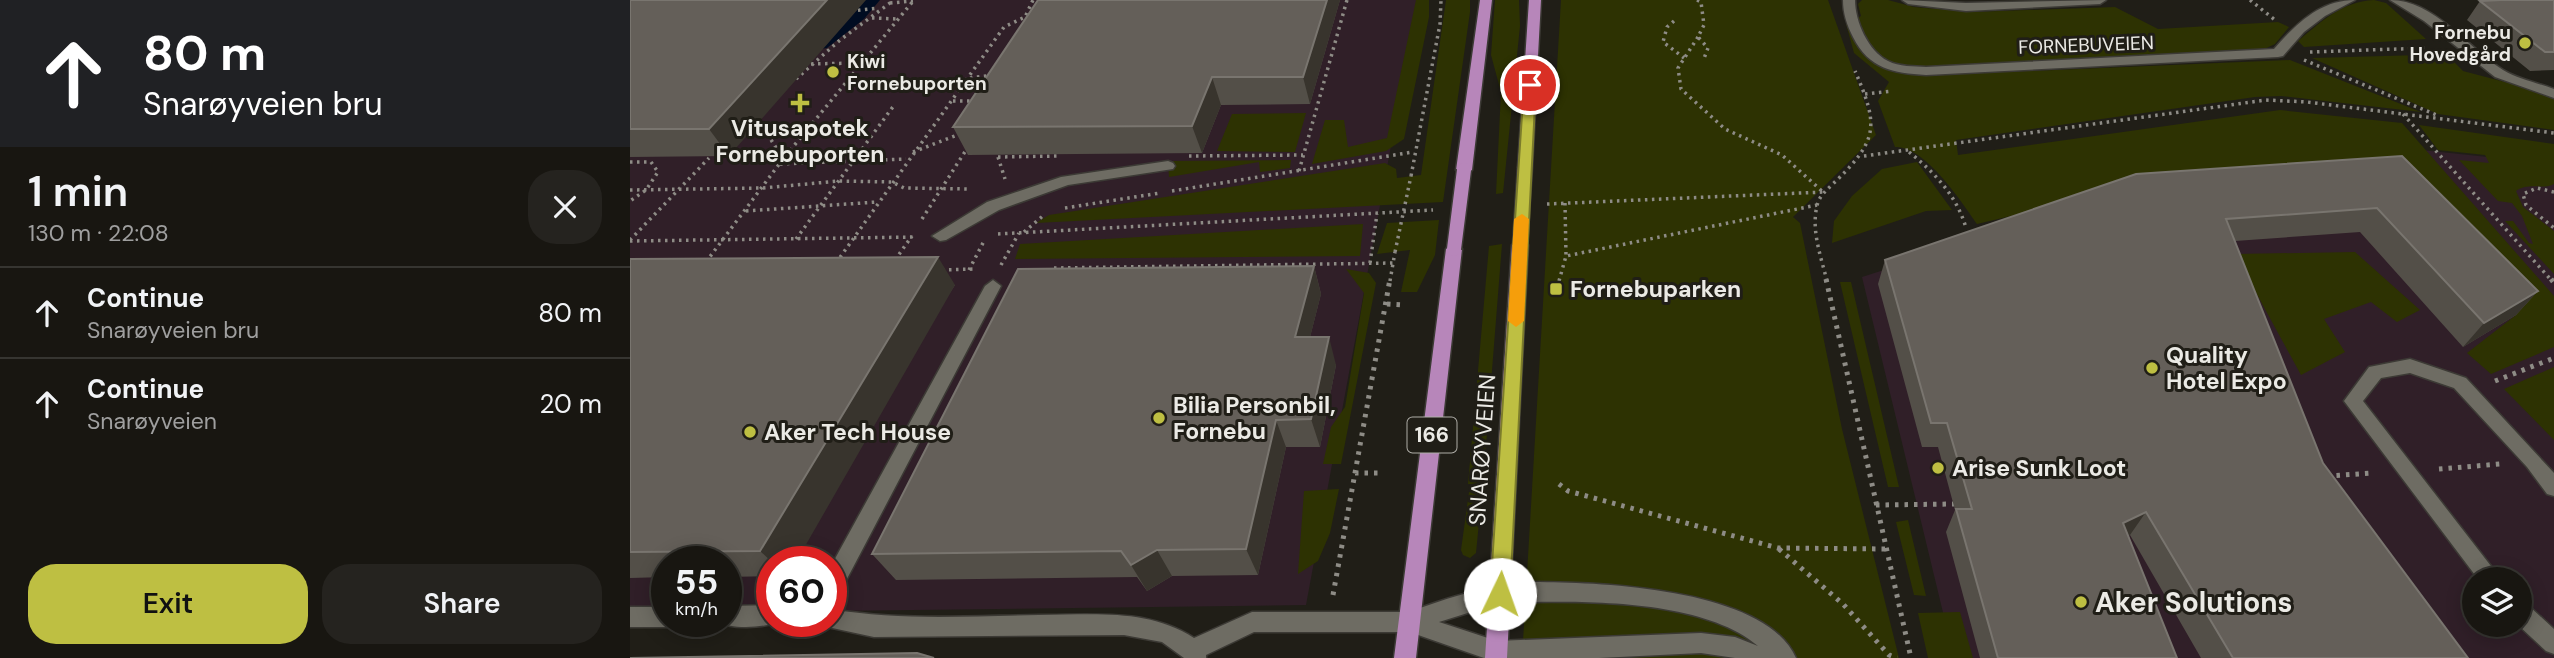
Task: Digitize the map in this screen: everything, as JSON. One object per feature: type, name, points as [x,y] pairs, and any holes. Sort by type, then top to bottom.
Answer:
[{"type":"main road","name":"SNARØYVEIEN","points":[[1405,658],[1486,0]]},
{"type":"main road","name":"SNARØYVEIEN","points":[[1496,655],[1535,0]]},
{"type":"street","name":"FORNEBUVEIEN","points":[[1849,0],[1849,13],[1871,57],[1878,63],[1897,69],[1940,70],[2282,53]]},
{"type":"street","name":"FORNEBUVEIEN","points":[[1908,0],[1966,7],[2100,0]]},
{"type":"street","points":[[2282,53],[2299,29],[2320,13],[2349,0]]},
{"type":"street","points":[[2396,0],[2428,18],[2500,74],[2554,94]]},
{"type":"street","points":[[940,236],[993,206],[1066,180],[1168,166]]},
{"type":"street","points":[[847,557],[996,278]]},
{"type":"street","points":[[2481,567],[2353,401],[2375,372],[2410,366],[2460,383],[2534,461],[2554,488]]},
{"type":"street","points":[[847,622],[874,627],[1124,625],[1167,633],[1194,654],[1252,621],[1409,622],[1500,594],[1554,593],[1643,598],[1724,616],[1752,628],[1773,644],[1785,658]]},
{"type":"street","points":[[630,617],[651,617]]},
{"type":"street","points":[[1409,622],[1496,655],[1701,643],[1735,647],[1760,658]]},
{"type":"street","points":[[2532,624],[2554,645]]},
{"type":"path","points":[[869,19],[884,0]]},
{"type":"path","points":[[795,80],[894,0]]},
{"type":"path","points":[[889,4],[914,0]]},
{"type":"path","points":[[699,271],[726,239],[782,161],[914,0]]},
{"type":"path","points":[[1025,16],[1033,0]]},
{"type":"path","points":[[1299,171],[1347,0]]},
{"type":"path","points":[[1329,621],[1411,176],[1413,152],[1440,24],[1441,0]]},
{"type":"path","points":[[1697,0],[1701,2],[1704,25],[1678,68],[1681,89],[1725,129],[1782,155],[1824,192]]},
{"type":"path","points":[[2250,0],[2269,17],[2299,29]]},
{"type":"path","points":[[839,14],[878,8]]},
{"type":"path","points":[[1025,16],[1029,25]]},
{"type":"path","points":[[842,270],[831,270],[907,159],[970,78],[1004,27],[1025,16],[1037,17]]},
{"type":"path","points":[[869,19],[899,19]]},
{"type":"path","points":[[1674,21],[1667,27],[1663,42],[1684,58]]},
{"type":"path","points":[[1698,37],[1708,48],[1703,61]]},
{"type":"path","points":[[2282,53],[2432,47]]},
{"type":"path","points":[[2282,53],[2446,119]]},
{"type":"path","points":[[1849,59],[1874,120],[1871,141],[1863,156],[1824,192],[1817,205],[1816,234],[1911,658]]},
{"type":"path","points":[[801,64],[862,63]]},
{"type":"path","points":[[970,78],[1004,73]]},
{"type":"path","points":[[952,101],[986,101]]},
{"type":"path","points":[[1863,156],[1908,152],[2252,101],[2307,102],[2554,134]]},
{"type":"path","points":[[795,239],[895,104]]},
{"type":"path","points":[[2402,113],[2554,283]]},
{"type":"path","points":[[760,122],[782,161]]},
{"type":"path","points":[[912,152],[970,130]]},
{"type":"path","points":[[889,270],[974,136]]},
{"type":"path","points":[[994,144],[1007,187]]},
{"type":"path","points":[[1064,208],[1413,152]]},
{"type":"path","points":[[1908,152],[1923,163],[1940,184],[1964,216],[1966,228]]},
{"type":"path","points":[[630,240],[683,189],[709,158]]},
{"type":"path","points":[[782,161],[853,162],[907,159]]},
{"type":"path","points":[[630,201],[646,190],[658,172],[651,162],[632,163]]},
{"type":"path","points":[[630,190],[763,188],[839,181],[891,182],[904,188],[970,189],[984,194],[1007,220],[1013,233]]},
{"type":"path","points":[[2554,192],[2537,188],[2523,194],[2526,205],[2554,228]]},
{"type":"path","points":[[1538,205],[1824,192]]},
{"type":"path","points":[[746,211],[877,202]]},
{"type":"path","points":[[1558,286],[1566,256],[1565,203]]},
{"type":"path","points":[[1566,256],[1817,205]]},
{"type":"path","points":[[630,240],[940,236],[1444,210]]},
{"type":"path","points":[[996,278],[1021,232],[1051,211],[1039,212]]},
{"type":"path","points":[[1370,263],[1377,214]]},
{"type":"path","points":[[969,270],[982,248]]},
{"type":"path","points":[[1040,269],[1393,263]]},
{"type":"path","points":[[929,270],[969,270],[996,278],[1012,269]]},
{"type":"path","points":[[1387,304],[1404,305]]},
{"type":"path","points":[[2497,393],[2489,384],[2554,358]]},
{"type":"path","points":[[1355,473],[1378,473]]},
{"type":"path","points":[[1559,484],[1577,494],[1778,548],[1886,549]]},
{"type":"path","points":[[1876,505],[1954,504]]},
{"type":"path","points":[[1778,548],[1843,604],[1889,655],[1897,658]]},
{"type":"shaded area","points":[[630,0],[1418,0],[1306,605],[847,611],[847,546],[756,546],[756,611],[742,612],[742,546],[651,546],[651,613],[630,613]]},
{"type":"shaded area","points":[[2299,137],[2554,164],[2554,658],[1954,658],[1862,277]]},
{"type":"green space","points":[[1416,0],[1429,0],[1429,17],[1404,139],[1386,151],[1312,164],[1325,120],[1344,120],[1348,147],[1387,138]]},
{"type":"green space","points":[[1446,0],[1470,0],[1470,12],[1443,202],[1036,223],[1049,215],[1385,163],[1396,169],[1397,178],[1421,175]]},
{"type":"green space","points":[[1495,0],[1519,0],[1520,26],[1503,193],[1496,194],[1501,92],[1491,55]]},
{"type":"green space","points":[[1561,0],[1828,0],[1876,135],[1793,217],[1800,223],[1842,429],[1899,658],[1522,658]]},
{"type":"green space","points":[[1862,0],[1888,0],[1914,7],[1972,12],[2115,7],[2158,29],[2278,22],[2289,27],[2275,44],[2260,51],[1997,64],[2007,72],[2290,60],[2421,112],[2281,96],[2255,97],[1956,140],[1958,155],[2280,110],[2402,123],[2554,296],[2554,347],[2491,374],[2467,353],[2516,315],[2385,180],[2062,204],[1977,224],[1952,189],[1930,165],[1918,155],[1895,147],[1878,101],[1889,82],[1854,53],[1846,24],[1861,16],[1858,4]]},
{"type":"green space","points":[[2374,0],[2386,3],[2426,39],[2304,47],[2298,41],[2342,9],[2352,4]]},
{"type":"green space","points":[[2445,53],[2463,71],[2554,95],[2554,130],[2438,114],[2312,58],[2422,55],[2433,64],[2425,56]]},
{"type":"green space","points":[[1306,113],[1295,152],[1217,151],[1232,114]]},
{"type":"green space","points":[[2419,125],[2554,144],[2554,184],[2526,187],[2516,191],[2523,207],[2554,231],[2554,274],[2505,221],[2513,221],[2529,243],[2533,244],[2522,216],[2512,203],[2498,201],[2459,160],[2489,163],[2485,155],[2438,150]]},
{"type":"green space","points":[[1291,160],[1290,168],[1260,172],[1259,162],[1169,177],[1168,161]]},
{"type":"green space","points":[[1917,162],[1952,210],[1926,211],[1832,243],[1834,221],[1852,196],[1882,169]]},
{"type":"green space","points":[[1439,220],[1435,255],[1417,292],[1401,292],[1410,250],[1377,254],[1387,223]]},
{"type":"green space","points":[[1363,224],[1360,256],[1015,259],[1020,244]]},
{"type":"green space","points":[[1502,244],[1483,484],[1468,484],[1489,246]]},
{"type":"green space","points":[[2355,252],[2420,310],[2397,322],[2371,302],[2324,319],[2345,352],[2301,375],[2235,254]]},
{"type":"green space","points":[[1346,269],[1369,273],[1376,283],[1341,464],[1323,464],[1331,427],[1345,407],[1364,293]]},
{"type":"green space","points":[[1840,282],[1851,282],[1899,487],[1888,487]]},
{"type":"green space","points":[[2554,367],[2554,440],[2504,389]]},
{"type":"green space","points":[[1339,489],[1330,533],[1318,561],[1298,574],[1304,491]]},
{"type":"green space","points":[[1469,492],[1482,492],[1476,553],[1470,558],[1463,555],[1461,550]]},
{"type":"green space","points":[[1908,520],[1926,596],[1914,595],[1896,522]]},
{"type":"green space","points":[[1960,612],[1973,658],[1928,658],[1918,613]]},
{"type":"water","points":[[863,0],[880,0],[864,19],[827,48],[820,49]]},
{"type":"building","points":[[630,0],[827,0],[709,129],[630,129]]},
{"type":"building","points":[[1038,0],[1327,0],[1303,77],[1212,77],[1192,126],[953,127]]},
{"type":"building","points":[[2554,0],[2554,52],[2545,52],[2480,1]]},
{"type":"building","points":[[2402,156],[2538,291],[2484,323],[2377,208],[2226,219],[2323,463],[2468,658],[2233,658],[2146,512],[2123,523],[2177,658],[1998,658],[1956,509],[1972,509],[1947,423],[1931,423],[1885,260],[2136,174]]},
{"type":"building","name":"Aker Tech House","points":[[938,257],[763,546],[756,546],[756,551],[742,551],[742,546],[651,546],[651,552],[630,552],[630,259]]},
{"type":"building","points":[[1314,266],[1295,337],[1329,337],[1311,419],[1276,420],[1246,549],[1157,550],[1131,565],[1121,551],[872,554],[1018,269]]},
{"type":"building","points":[[917,653],[934,658],[630,658]]},
{"type":"slow traffic","points":[[1516,321],[1522,219]]},
{"type":"place","name":"Fornebu Hovedgård","points":[[2525,43]]},
{"type":"place","name":"Kiwi Fornebuporten","points":[[833,72]]},
{"type":"place","name":"Vitusapotek Fornebuporten","points":[[800,103]]},
{"type":"place","name":"Fornebuparken","points":[[1556,289]]},
{"type":"place","name":"Quality Hotel Expo","points":[[2152,368]]},
{"type":"place","name":"Bilia Personbil, Fornebu","points":[[1159,418]]},
{"type":"place","name":"Aker Tech House","points":[[750,432]]},
{"type":"place","name":"Arise Sunk Loot","points":[[1938,468]]},
{"type":"place","name":"Aker Solutions","points":[[2081,602]]},
{"type":"route","points":[[1500,594],[1530,85]]}]
